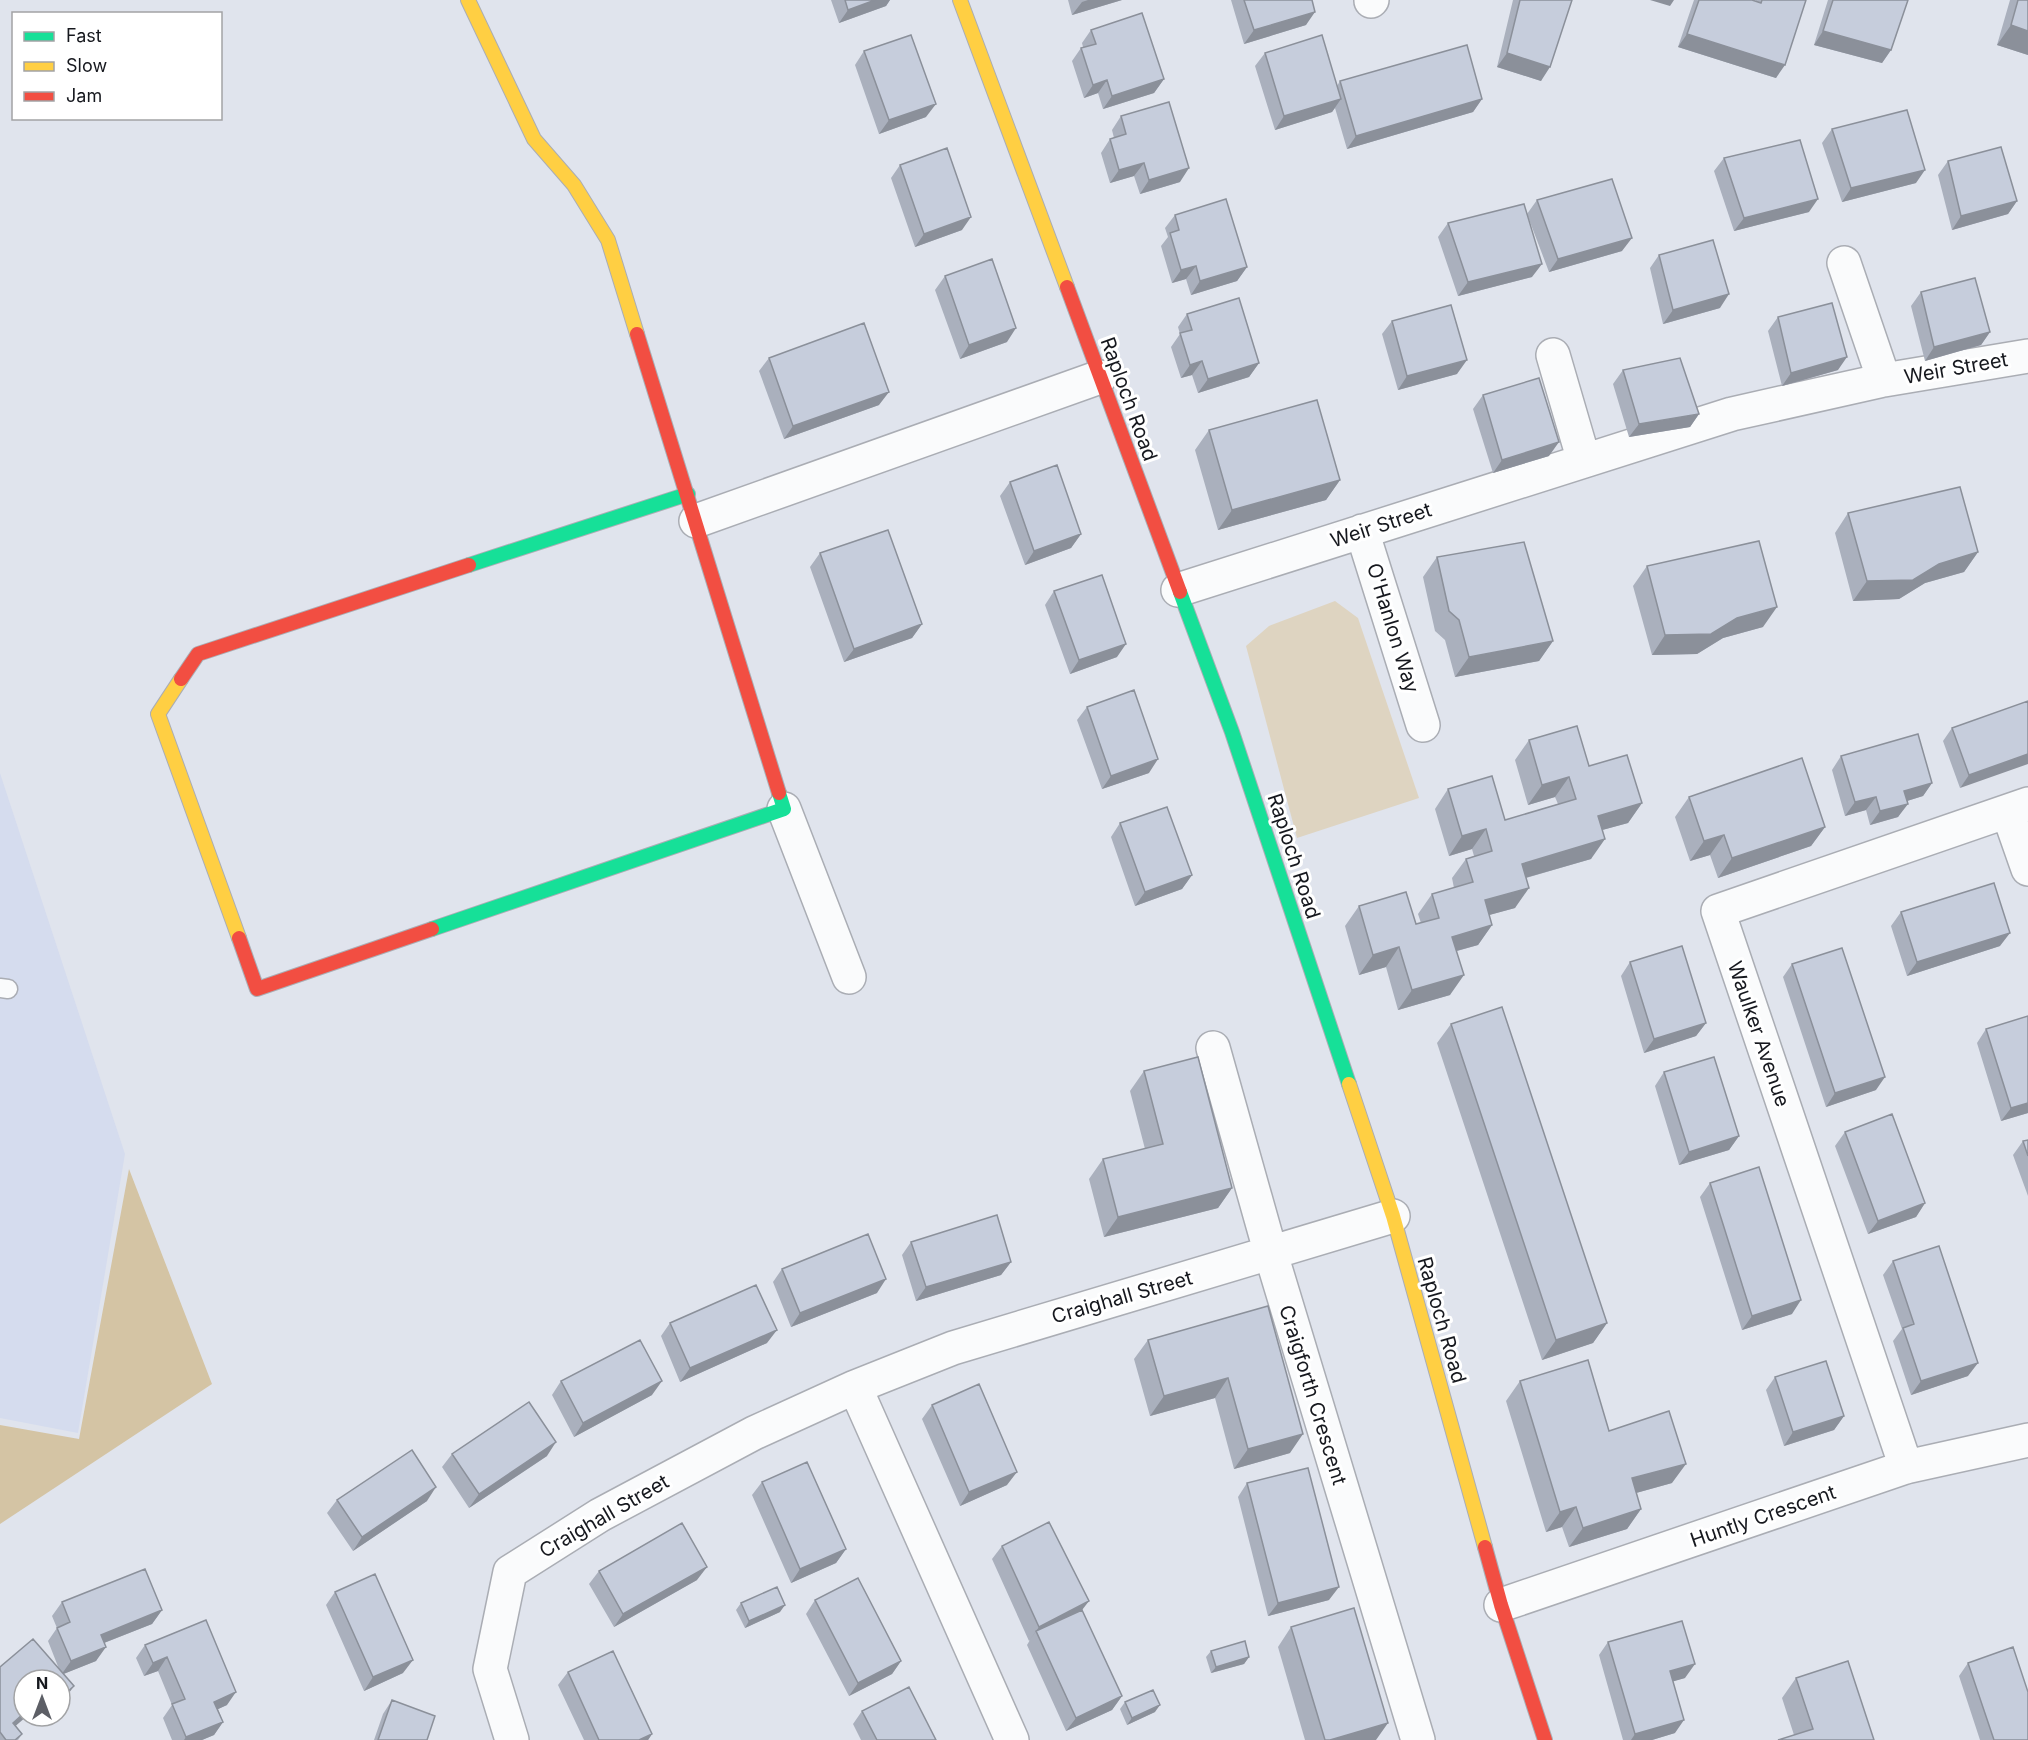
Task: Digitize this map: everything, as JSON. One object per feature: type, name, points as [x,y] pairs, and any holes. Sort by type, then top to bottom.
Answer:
[{"type":"street","points":[[468,0],[534,139],[573,184],[608,240],[784,809],[849,977]]},
{"type":"street","name":"Raploch Road","points":[[960,0],[1232,732],[1393,1216],[1501,1605],[1545,1740]]},
{"type":"street","name":"Weir Street","points":[[1844,263],[1884,380]]},
{"type":"street","points":[[1553,355],[1584,461]]},
{"type":"street","name":"Weir Street","points":[[1178,590],[1732,414],[1884,380],[2028,356]]},
{"type":"street","points":[[784,809],[257,989],[158,714],[198,654],[692,508],[1100,377]]},
{"type":"street","name":"O'Hanlon Way","points":[[1362,531],[1423,725]]},
{"type":"street","points":[[2018,808],[2028,869]]},
{"type":"street","name":"Waulker Avenue","points":[[1906,1467],[1718,910],[2018,808]]},
{"type":"street","name":"Craigforth Crescent","points":[[1213,1048],[1270,1254],[1418,1740]]},
{"type":"street","name":"Craighall Street","points":[[512,1740],[490,1668],[510,1572],[600,1515],[754,1433],[855,1387],[952,1348],[1393,1216]]},
{"type":"street","points":[[855,1387],[1012,1740]]},
{"type":"street","name":"Huntly Crescent","points":[[1501,1605],[1906,1467],[2026,1447]]},
{"type":"shaded area","points":[[1335,601],[1358,618],[1419,798],[1297,838],[1246,646],[1269,626]]},
{"type":"shaded area","points":[[0,773],[125,1154],[78,1433],[0,1418]]},
{"type":"shaded area","points":[[129,1169],[212,1384],[0,1524],[0,1425],[79,1439]]},
{"type":"building","points":[[845,0],[875,0],[848,10]]},
{"type":"building","points":[[1244,0],[1312,0],[1315,12],[1254,30]]},
{"type":"building","points":[[1520,0],[1572,0],[1550,67],[1507,53]]},
{"type":"building","points":[[1699,0],[1752,0],[1761,3],[1762,0],[1806,0],[1785,65],[1687,34]]},
{"type":"building","points":[[1833,0],[1908,0],[1891,50],[1823,31]]},
{"type":"building","points":[[2018,0],[2028,0],[2028,31],[2011,25]]},
{"type":"building","points":[[1142,13],[1164,79],[1112,96],[1107,80],[1093,85],[1081,48],[1096,44],[1091,30]]},
{"type":"building","points":[[911,35],[936,104],[889,120],[864,51]]},
{"type":"building","points":[[1322,35],[1341,99],[1284,116],[1265,53]]},
{"type":"building","points":[[1467,45],[1482,99],[1356,136],[1340,81]]},
{"type":"building","points":[[1169,102],[1189,168],[1149,180],[1144,163],[1119,170],[1110,139],[1126,134],[1121,116]]},
{"type":"building","points":[[1907,110],[1925,170],[1851,188],[1832,129]]},
{"type":"building","points":[[1800,140],[1818,199],[1744,218],[1724,158]]},
{"type":"building","points":[[2001,147],[2017,201],[1961,216],[1948,161]]},
{"type":"building","points":[[947,148],[971,217],[924,234],[900,165]]},
{"type":"building","points":[[1612,179],[1632,238],[1558,259],[1537,200]]},
{"type":"building","points":[[1226,199],[1247,267],[1200,281],[1196,266],[1181,270],[1170,233],[1179,230],[1175,215]]},
{"type":"building","points":[[1524,204],[1542,264],[1468,282],[1448,223]]},
{"type":"building","points":[[1713,240],[1729,294],[1673,310],[1659,255]]},
{"type":"building","points":[[992,259],[1016,328],[969,345],[945,276]]},
{"type":"building","points":[[1975,278],[1990,332],[1934,347],[1921,292]]},
{"type":"building","points":[[1239,298],[1259,363],[1208,379],[1202,361],[1190,365],[1180,333],[1192,330],[1187,314]]},
{"type":"building","points":[[1832,303],[1847,357],[1791,373],[1778,317]]},
{"type":"building","points":[[1451,305],[1467,360],[1407,376],[1392,321]]},
{"type":"building","points":[[864,323],[889,392],[793,426],[769,358]]},
{"type":"building","points":[[1680,358],[1699,414],[1639,424],[1623,370]]},
{"type":"building","points":[[1539,378],[1559,442],[1502,460],[1483,395]]},
{"type":"building","points":[[1317,400],[1340,480],[1232,510],[1209,430]]},
{"type":"building","points":[[1057,465],[1081,534],[1034,551],[1010,482]]},
{"type":"building","points":[[1960,487],[1978,552],[1939,564],[1913,580],[1867,581],[1848,513]]},
{"type":"building","points":[[888,530],[922,624],[854,649],[820,553]]},
{"type":"building","points":[[1759,541],[1777,607],[1737,618],[1711,634],[1665,635],[1647,566]]},
{"type":"building","points":[[1524,542],[1553,641],[1469,657],[1459,620],[1449,611],[1437,557]]},
{"type":"building","points":[[1102,575],[1126,644],[1079,660],[1054,591]]},
{"type":"building","points":[[1134,690],[1158,759],[1111,776],[1087,707]]},
{"type":"building","points":[[2028,701],[2028,754],[1969,775],[1952,728]]},
{"type":"building","points":[[1577,726],[1589,766],[1627,755],[1642,803],[1598,816],[1605,839],[1522,864],[1529,888],[1485,900],[1492,925],[1452,937],[1464,975],[1412,990],[1399,947],[1373,955],[1359,906],[1406,892],[1416,924],[1439,918],[1432,894],[1473,882],[1466,859],[1492,851],[1486,829],[1462,836],[1448,789],[1492,776],[1505,820],[1576,799],[1569,777],[1542,785],[1529,740]]},
{"type":"building","points":[[1918,734],[1932,783],[1904,791],[1908,804],[1880,811],[1876,797],[1855,802],[1841,756]]},
{"type":"building","points":[[1802,758],[1825,827],[1732,858],[1724,835],[1704,841],[1689,797]]},
{"type":"building","points":[[1167,807],[1192,875],[1145,892],[1120,823]]},
{"type":"building","points":[[1994,883],[2010,933],[1917,962],[1901,912]]},
{"type":"building","points":[[1682,946],[1706,1023],[1654,1039],[1630,962]]},
{"type":"building","points":[[1842,948],[1885,1077],[1835,1093],[1792,964]]},
{"type":"building","points":[[1502,1007],[1607,1323],[1556,1340],[1451,1024]]},
{"type":"building","points":[[2028,1016],[2028,1103],[2011,1108],[1986,1029]]},
{"type":"building","points":[[1198,1057],[1232,1188],[1118,1217],[1103,1159],[1163,1144],[1144,1071]]},
{"type":"building","points":[[1714,1057],[1739,1136],[1689,1152],[1664,1072]]},
{"type":"building","points":[[1892,1114],[1925,1203],[1878,1221],[1845,1132]]},
{"type":"building","points":[[2028,1140],[2028,1156],[2023,1141]]},
{"type":"building","points":[[1759,1167],[1801,1300],[1752,1316],[1710,1183]]},
{"type":"building","points":[[997,1215],[1011,1262],[926,1287],[911,1242]]},
{"type":"building","points":[[868,1234],[886,1279],[800,1313],[782,1269]]},
{"type":"building","points":[[1939,1246],[1978,1363],[1921,1381],[1903,1328],[1914,1324],[1893,1261]]},
{"type":"building","points":[[756,1285],[777,1330],[690,1368],[670,1323]]},
{"type":"building","points":[[1268,1306],[1303,1434],[1248,1449],[1228,1378],[1164,1396],[1148,1340]]},
{"type":"building","points":[[640,1340],[662,1381],[583,1423],[561,1381]]},
{"type":"building","points":[[1588,1360],[1609,1431],[1669,1411],[1686,1464],[1632,1478],[1641,1509],[1583,1528],[1576,1507],[1560,1512],[1520,1381]]},
{"type":"building","points":[[1826,1361],[1844,1416],[1793,1432],[1775,1377]]},
{"type":"building","points":[[979,1384],[1017,1472],[969,1492],[932,1405]]},
{"type":"building","points":[[529,1402],[556,1442],[479,1494],[452,1454]]},
{"type":"building","points":[[412,1450],[436,1487],[362,1537],[337,1500]]},
{"type":"building","points":[[807,1462],[846,1549],[800,1569],[762,1482]]},
{"type":"building","points":[[1308,1468],[1339,1587],[1278,1603],[1247,1483]]},
{"type":"building","points":[[1049,1522],[1089,1601],[1039,1627],[1002,1546]]},
{"type":"building","points":[[682,1523],[707,1567],[623,1614],[599,1571]]},
{"type":"building","points":[[145,1569],[162,1610],[101,1635],[106,1647],[71,1661],[57,1628],[70,1622],[62,1602]]},
{"type":"building","points":[[375,1574],[413,1660],[373,1677],[335,1592]]},
{"type":"building","points":[[858,1578],[901,1661],[858,1683],[815,1600]]},
{"type":"building","points":[[777,1587],[785,1605],[749,1621],[741,1603]]},
{"type":"building","points":[[1354,1608],[1388,1723],[1325,1740],[1291,1627]]},
{"type":"building","points":[[1082,1610],[1122,1696],[1076,1718],[1036,1631]]},
{"type":"building","points":[[206,1620],[236,1692],[214,1702],[223,1722],[186,1737],[172,1704],[185,1699],[167,1657],[153,1663],[145,1645]]},
{"type":"building","points":[[1682,1621],[1695,1664],[1670,1671],[1684,1720],[1635,1734],[1608,1642]]},
{"type":"building","points":[[33,1639],[58,1668],[12,1668],[12,1728],[17,1728],[22,1734],[15,1740],[6,1740],[0,1732],[0,1667]]},
{"type":"building","points":[[1245,1641],[1249,1657],[1216,1667],[1211,1651]]},
{"type":"building","points":[[2013,1647],[2028,1692],[2028,1740],[1994,1740],[1968,1663]]},
{"type":"building","points":[[613,1651],[652,1734],[639,1740],[599,1740],[568,1672]]},
{"type":"building","points":[[1848,1661],[1874,1740],[1778,1740],[1813,1729],[1796,1678]]},
{"type":"building","points":[[909,1687],[936,1740],[877,1740],[862,1711]]},
{"type":"building","points":[[1153,1690],[1160,1705],[1132,1718],[1125,1702]]},
{"type":"building","points":[[392,1700],[435,1716],[427,1740],[378,1740]]},
{"type":"traffic: fast","points":[[469,565],[688,494]]},
{"type":"traffic: fast","points":[[1180,592],[1232,732],[1349,1084]]},
{"type":"traffic: fast","points":[[432,929],[784,809],[779,793]]},
{"type":"traffic: slow","points":[[468,0],[534,139],[574,185],[608,240],[637,334]]},
{"type":"traffic: slow","points":[[960,0],[1067,287]]},
{"type":"traffic: slow","points":[[181,679],[158,714],[239,938]]},
{"type":"traffic: slow","points":[[1349,1084],[1393,1216],[1485,1547]]},
{"type":"traffic: jam","points":[[1067,287],[1180,592]]},
{"type":"traffic: jam","points":[[637,334],[779,793]]},
{"type":"traffic: jam","points":[[181,679],[198,654],[469,565]]},
{"type":"traffic: jam","points":[[239,938],[257,989],[432,929]]},
{"type":"traffic: jam","points":[[1485,1547],[1501,1605],[1545,1740]]}]
